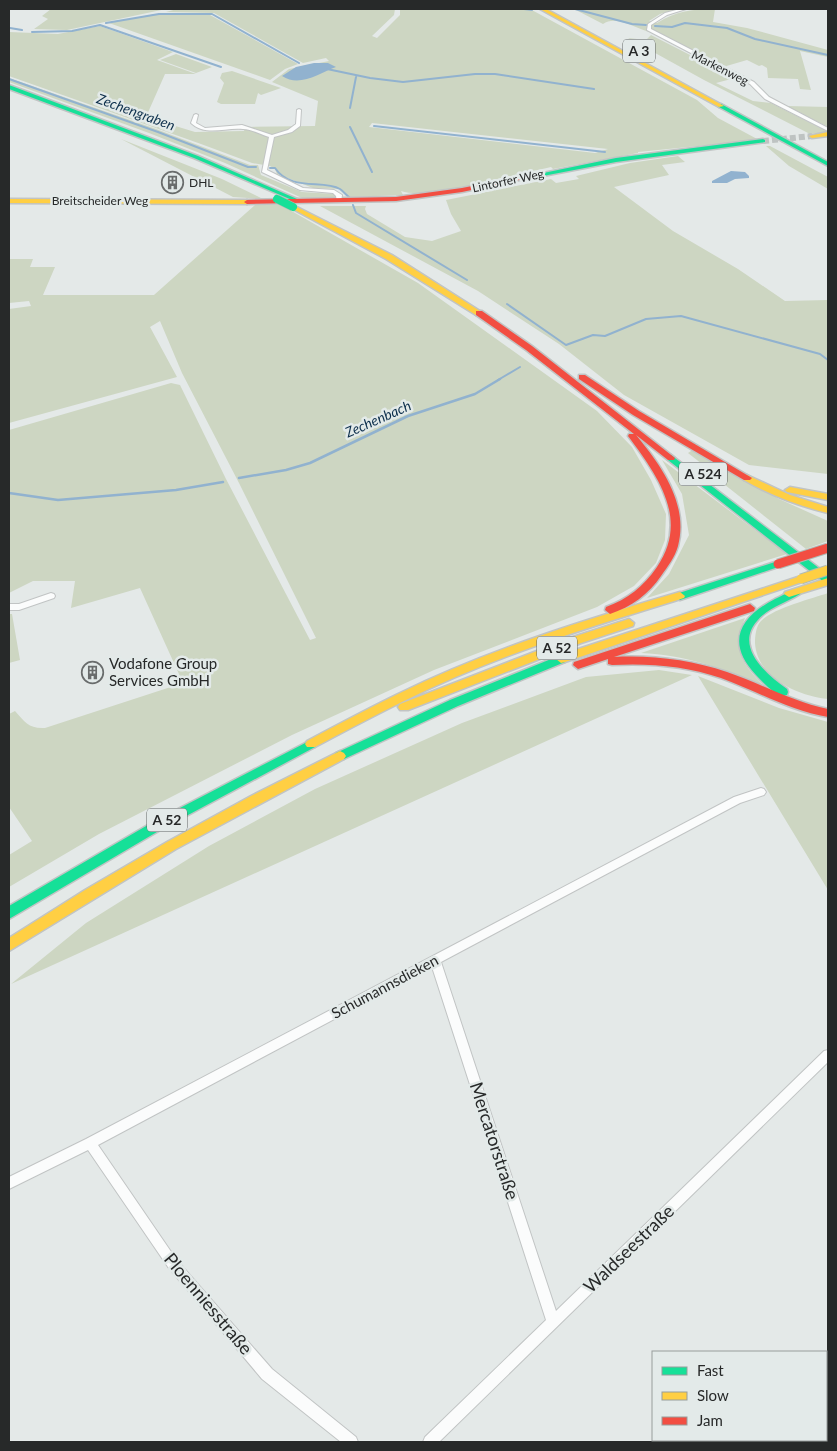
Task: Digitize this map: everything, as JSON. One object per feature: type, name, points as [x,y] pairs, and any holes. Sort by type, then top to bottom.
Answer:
[{"type":"main road","name":"A 3","points":[[543,9],[828,164]]},
{"type":"main road","name":"A 3","points":[[560,9],[807,137]]},
{"type":"main road","points":[[679,84],[736,121],[828,172]]},
{"type":"main road","name":"A 524","points":[[9,87],[188,153],[293,203],[427,279],[528,348],[826,582]]},
{"type":"main road","name":"A 524","points":[[9,92],[142,141],[277,199],[308,206],[437,276],[509,322],[582,377],[611,403],[828,571]]},
{"type":"main road","points":[[807,137],[828,134]]},
{"type":"main road","points":[[807,137],[828,152]]},
{"type":"main road","name":"Lintorfer Weg","points":[[252,202],[339,201],[431,195],[616,160],[763,141]]},
{"type":"main road","name":"Breitscheider Weg","points":[[9,201],[252,202]]},
{"type":"main road","points":[[582,377],[636,413],[780,496],[828,510]]},
{"type":"main road","points":[[577,627],[635,598],[650,584],[666,563],[674,544],[676,523],[672,504],[664,485],[644,450],[599,403]]},
{"type":"main road","points":[[725,465],[774,485],[828,497]]},
{"type":"main road","points":[[330,735],[403,696],[490,659],[577,627],[645,608],[828,548]]},
{"type":"main road","name":"A 52","points":[[9,913],[65,877],[203,800],[330,735],[577,640],[828,558]]},
{"type":"main road","name":"A 52","points":[[9,945],[148,858],[302,774],[372,740],[467,697],[551,663],[828,571]]},
{"type":"main road","points":[[372,740],[577,665],[826,582]]},
{"type":"main road","points":[[796,592],[761,612],[749,622],[744,635],[745,650],[759,674],[776,688],[803,700],[828,705]]},
{"type":"main road","points":[[577,665],[638,659],[682,662],[716,672],[799,706],[828,713]]},
{"type":"street","name":"Markenweg","points":[[684,9],[656,18],[649,25],[649,30],[752,84],[767,98],[828,130]]},
{"type":"street","points":[[196,114],[193,123],[201,128],[249,128],[257,133],[272,136],[290,131],[298,125],[299,110]]},
{"type":"street","points":[[272,136],[264,165],[264,172],[266,174],[302,189],[334,192],[339,195],[339,201]]},
{"type":"street","points":[[9,607],[19,607],[51,596]]},
{"type":"street","name":"Schumannsdieken","points":[[9,1183],[90,1143],[737,800],[761,792]]},
{"type":"street","name":"Mercatorstraße","points":[[435,960],[553,1322]]},
{"type":"street","name":"Waldseestraße","points":[[430,1442],[828,1055]]},
{"type":"street","name":"Ploenniesstraße","points":[[90,1143],[172,1263],[267,1374],[351,1442]]},
{"type":"green space","points":[[51,9],[166,9],[67,30],[34,29],[48,19],[42,16]]},
{"type":"green space","points":[[177,9],[395,9],[394,15],[372,36],[377,38],[400,15],[400,9],[530,9],[697,100],[718,118],[759,140],[638,152],[553,169],[551,167],[452,190],[414,193],[401,191],[403,195],[349,197],[340,189],[313,188],[277,174],[275,169],[270,166],[252,163],[9,76],[9,32],[58,34],[100,26],[173,52],[157,60],[196,74],[165,74],[146,117],[195,132],[244,131],[245,127],[315,126],[318,101],[272,82],[289,69],[329,61],[326,58],[303,63],[214,13],[166,12]],"holes":[[[372,123],[608,149],[595,153],[369,127]]]},
{"type":"green space","points":[[574,9],[678,9],[660,14],[649,21],[657,23],[685,12],[715,9],[713,22],[747,28],[828,50],[828,57],[800,51],[811,90],[800,89],[798,79],[768,78],[767,68],[762,65],[759,66],[747,60],[723,67],[657,33],[616,21],[609,21],[603,24]]},
{"type":"green space","points":[[155,14],[210,15],[298,64],[285,69],[270,80],[109,23]]},
{"type":"green space","points":[[651,35],[735,78],[716,83],[753,101],[771,103],[828,132],[810,134],[704,80],[628,38],[646,40]]},
{"type":"green space","points":[[176,54],[212,67],[196,73],[160,60]]},
{"type":"green space","points":[[232,71],[281,88],[261,95],[258,93],[255,104],[221,104],[217,102],[224,83],[220,78],[222,73]]},
{"type":"green space","points":[[9,78],[156,129],[250,165],[258,165],[261,175],[302,192],[334,194],[337,198],[302,198],[225,163],[9,82]]},
{"type":"green space","points":[[787,106],[828,107],[828,127]]},
{"type":"green space","points":[[121,139],[222,179],[263,199],[233,197]]},
{"type":"green space","points":[[766,146],[770,146],[828,177],[828,189],[789,166]]},
{"type":"green space","points":[[678,156],[685,162],[662,165],[669,175],[614,187],[673,231],[738,269],[785,301],[828,300],[828,474],[749,465],[624,395],[559,344],[478,291],[320,206],[366,206],[367,214],[405,237],[432,241],[461,231],[451,214],[446,200],[551,179],[556,183],[579,179],[576,176],[630,163]]},
{"type":"green space","points":[[255,205],[281,205],[418,283],[597,411],[632,447],[651,480],[666,514],[665,540],[656,563],[634,586],[597,607],[434,670],[292,735],[99,834],[9,887],[9,855],[32,841],[9,807],[9,714],[15,711],[31,726],[45,728],[183,683],[140,588],[71,608],[75,581],[33,581],[9,593],[9,430],[171,383],[180,385],[226,479],[310,640],[316,638],[182,373],[160,321],[150,327],[177,377],[9,423],[9,309],[31,306],[29,301],[9,303],[9,259],[33,259],[30,267],[55,267],[43,295],[154,295]]},
{"type":"green space","points":[[694,449],[779,499],[828,521],[828,541],[806,549],[715,477],[716,475],[688,453]]},
{"type":"green space","points":[[662,460],[787,554],[647,598],[669,574],[689,535],[682,494]]},
{"type":"green space","points":[[828,593],[828,699],[804,694],[781,683],[763,666],[757,655],[755,643],[758,626],[767,616],[783,608]]},
{"type":"green space","points":[[9,614],[12,614],[20,660],[9,663]]},
{"type":"green space","points":[[745,618],[739,639],[742,656],[750,671],[765,687],[705,664],[658,654],[641,653]]},
{"type":"green space","points":[[659,670],[692,675],[11,984],[86,923],[209,846],[315,789],[462,723],[586,677]]},
{"type":"green space","points":[[698,676],[779,708],[828,722],[828,890]]},
{"type":"water","points":[[314,63],[328,63],[336,67],[303,80],[289,79],[282,76],[296,67]]},
{"type":"water","points":[[731,171],[745,172],[749,178],[735,179],[727,183],[712,183],[712,181]]},
{"type":"waterway","points":[[524,9],[532,10]]},
{"type":"waterway","points":[[575,9],[632,24],[646,25]]},
{"type":"waterway","points":[[106,23],[159,14],[212,14],[299,63]]},
{"type":"waterway","points":[[655,26],[672,27],[685,23],[727,28],[755,39],[828,55]]},
{"type":"waterway","points":[[32,32],[72,31],[100,25],[221,67]]},
{"type":"waterway","points":[[10,28],[22,30]]},
{"type":"waterway","points":[[327,69],[370,78],[403,82],[475,74],[495,74],[594,89]]},
{"type":"waterway","points":[[350,108],[356,77]]},
{"type":"waterway","name":"Zechengraben","points":[[9,79],[158,132],[248,167],[256,167]]},
{"type":"waterway","points":[[374,126],[605,152]]},
{"type":"waterway","points":[[350,127],[372,172]]},
{"type":"waterway","name":"Zechengraben","points":[[270,168],[275,168],[282,175],[298,183],[333,186],[349,197]]},
{"type":"waterway","name":"Zechengraben","points":[[353,205],[356,213],[467,280]]},
{"type":"waterway","name":"Zechenbach","points":[[507,304],[566,345],[593,335],[605,336],[646,319],[681,316],[820,354],[828,360]]},
{"type":"waterway","name":"Zechenbach","points":[[498,380],[520,367]]},
{"type":"waterway","name":"Zechenbach","points":[[239,478],[286,470],[310,463],[408,416],[475,394],[500,379]]},
{"type":"waterway","name":"Zechenbach","points":[[9,493],[58,500],[176,490],[223,482]]},
{"type":"tunnel","points":[[763,141],[812,136]]},
{"type":"traffic: fast","points":[[9,87],[196,157],[294,199]]},
{"type":"traffic: fast","points":[[721,106],[828,164]]},
{"type":"traffic: fast","points":[[522,178],[616,160],[763,141]]},
{"type":"traffic: fast","points":[[277,199],[293,207]]},
{"type":"traffic: fast","points":[[671,458],[828,580]]},
{"type":"traffic: fast","points":[[680,596],[778,564]]},
{"type":"traffic: fast","points":[[783,692],[765,678],[750,660],[745,649],[744,639],[746,628],[753,618],[763,610],[796,592]]},
{"type":"traffic: fast","points":[[340,756],[454,703],[561,659]]},
{"type":"traffic: fast","points":[[9,913],[158,825],[311,744]]},
{"type":"traffic: slow","points":[[543,9],[721,106]]},
{"type":"traffic: slow","points":[[812,136],[828,134]]},
{"type":"traffic: slow","points":[[9,201],[247,202]]},
{"type":"traffic: slow","points":[[293,207],[389,257],[479,313]]},
{"type":"traffic: slow","points":[[747,478],[786,497],[828,510]]},
{"type":"traffic: slow","points":[[790,490],[828,497]]},
{"type":"traffic: slow","points":[[801,579],[828,570]]},
{"type":"traffic: slow","points":[[561,659],[801,579]]},
{"type":"traffic: slow","points":[[789,594],[828,581]]},
{"type":"traffic: slow","points":[[311,744],[403,696],[490,659],[577,627],[680,596]]},
{"type":"traffic: slow","points":[[404,707],[577,640],[629,623]]},
{"type":"traffic: slow","points":[[9,945],[130,869],[255,800],[340,756]]},
{"type":"traffic: jam","points":[[247,202],[396,199],[462,190],[522,178]]},
{"type":"traffic: jam","points":[[479,313],[529,348],[671,458]]},
{"type":"traffic: jam","points":[[582,377],[636,413],[747,478]]},
{"type":"traffic: jam","points":[[610,610],[625,604],[648,586],[672,551],[676,528],[671,499],[665,485],[650,459],[632,436]]},
{"type":"traffic: jam","points":[[778,564],[828,548]]},
{"type":"traffic: jam","points":[[578,665],[750,608]]},
{"type":"traffic: jam","points":[[612,661],[645,660],[692,666],[739,681],[793,704],[828,713]]},
{"type":"place","name":"DHL","points":[[173,183]]},
{"type":"place","name":"Vodafone Group Services GmbH","points":[[93,673]]}]
